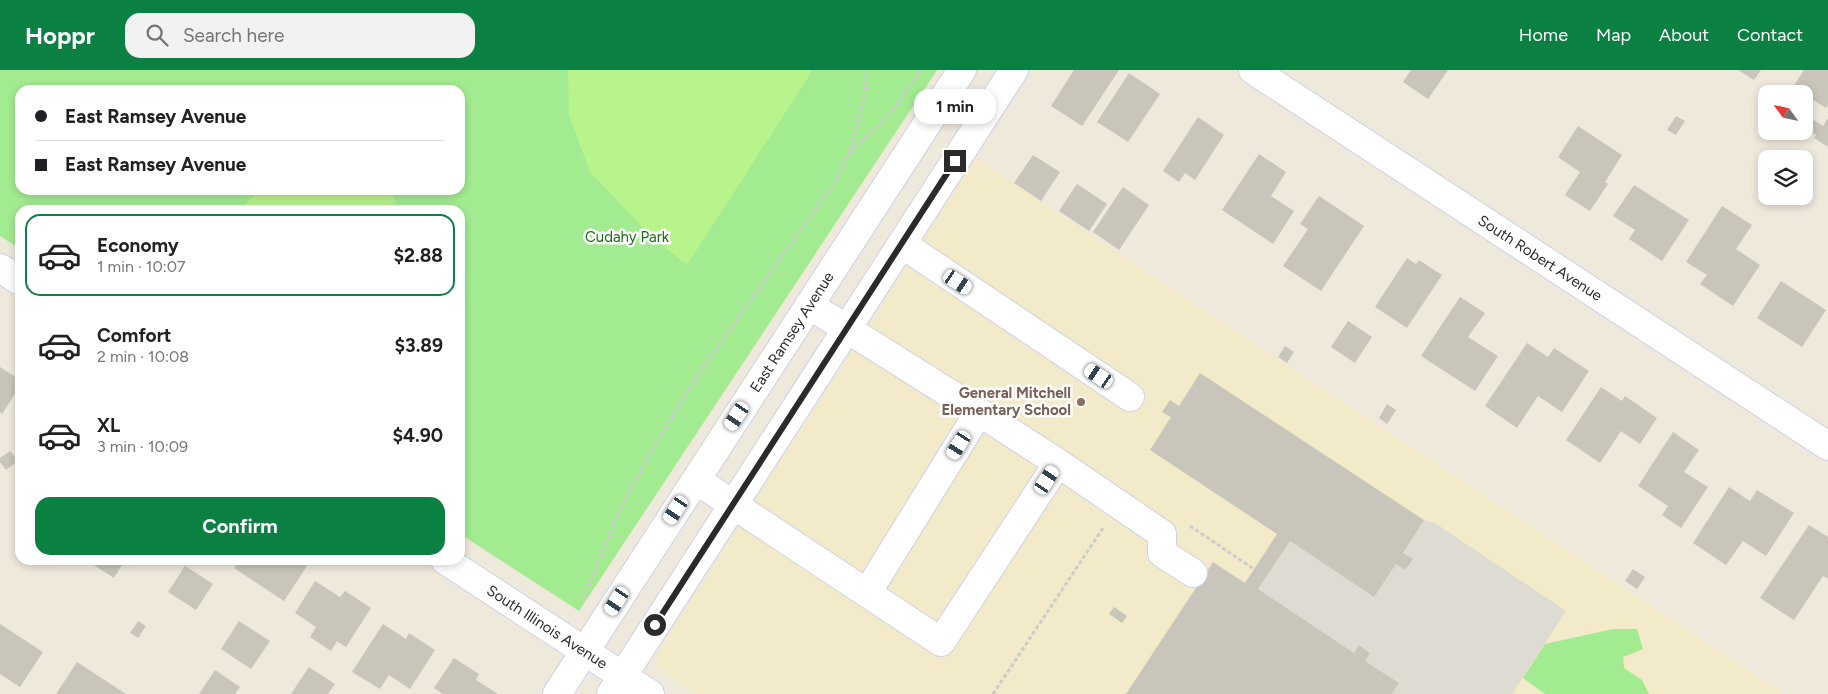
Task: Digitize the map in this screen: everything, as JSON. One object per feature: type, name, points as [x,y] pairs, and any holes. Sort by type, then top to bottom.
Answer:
[{"type":"street","name":"East Ramsey Avenue","points":[[557,694],[962,70]]},
{"type":"street","points":[[616,685],[1014,70]]},
{"type":"street","name":"South Robert Avenue","points":[[1252,70],[1828,446]]},
{"type":"street","points":[[902,244],[1130,397]]},
{"type":"street","points":[[0,268],[15,278]]},
{"type":"street","points":[[809,305],[979,412],[1162,534],[1162,553],[1193,573]]},
{"type":"street","points":[[867,593],[979,412]]},
{"type":"street","points":[[696,480],[941,642],[1058,464]]},
{"type":"street","name":"South Illinois Avenue","points":[[453,565],[584,652],[616,685],[650,694]]},
{"type":"path","points":[[583,600],[619,512],[653,448],[698,375],[834,183],[850,153],[864,99],[867,70]]},
{"type":"path","points":[[850,153],[892,112],[921,70]]},
{"type":"path","points":[[993,694],[1105,524]]},
{"type":"shaded area","name":"General Mitchell Elementary School","points":[[976,159],[1784,694],[697,694],[665,673],[657,662],[663,645]]},
{"type":"shaded area","points":[[1424,520],[1435,523],[1566,611],[1512,694],[1392,694],[1399,683],[1365,661],[1370,652],[1359,645],[1354,653],[1258,589],[1290,541],[1374,596],[1396,564],[1405,570],[1412,559],[1403,553]]},
{"type":"green space","name":"Cudahy Park","points":[[0,70],[937,70],[579,611],[465,537],[465,205],[15,205],[15,246],[0,236]]},
{"type":"green space","points":[[568,70],[810,70],[811,73],[687,265],[650,235],[590,172],[569,115]]},
{"type":"green space","points":[[255,195],[393,195],[396,205],[244,205]]},
{"type":"green space","points":[[1613,629],[1637,629],[1643,649],[1623,657],[1624,668],[1642,680],[1649,694],[1545,694],[1523,678],[1545,644]]},
{"type":"building","points":[[1074,70],[1119,70],[1082,126],[1051,106]]},
{"type":"building","points":[[1411,70],[1448,70],[1428,99],[1403,82]]},
{"type":"building","points":[[1738,70],[1761,70],[1754,80]]},
{"type":"building","points":[[1804,70],[1828,70],[1828,105],[1826,108],[1813,100],[1813,85],[1794,85]]},
{"type":"building","points":[[1129,73],[1160,94],[1128,142],[1097,122]]},
{"type":"building","points":[[1676,116],[1685,121],[1676,135],[1667,130]]},
{"type":"building","points":[[1198,117],[1224,135],[1195,180],[1185,173],[1179,182],[1163,171]]},
{"type":"building","points":[[1828,118],[1828,147],[1814,138],[1816,135],[1813,133],[1814,120],[1823,126]]},
{"type":"building","points":[[1578,126],[1622,155],[1605,182],[1608,184],[1590,211],[1565,195],[1580,172],[1558,157]]},
{"type":"building","points":[[1259,154],[1286,172],[1271,196],[1294,211],[1273,244],[1222,210]]},
{"type":"building","points":[[1033,155],[1060,172],[1041,201],[1014,183]]},
{"type":"building","points":[[1077,184],[1107,204],[1089,231],[1059,211]]},
{"type":"building","points":[[1634,185],[1689,220],[1662,261],[1629,239],[1635,230],[1613,216]]},
{"type":"building","points":[[1123,187],[1149,205],[1119,250],[1093,232]]},
{"type":"building","points":[[1319,196],[1364,226],[1321,291],[1283,266],[1308,229],[1300,224]]},
{"type":"building","points":[[1722,206],[1752,225],[1736,249],[1760,265],[1733,306],[1700,284],[1707,275],[1686,262]]},
{"type":"building","points":[[1407,258],[1416,264],[1419,260],[1442,275],[1407,328],[1375,307]]},
{"type":"building","points":[[1781,281],[1826,310],[1802,347],[1757,318]]},
{"type":"building","points":[[1460,297],[1485,313],[1468,337],[1498,356],[1475,391],[1421,356]]},
{"type":"building","points":[[1348,321],[1372,337],[1355,363],[1331,347]]},
{"type":"building","points":[[1527,343],[1548,357],[1554,348],[1589,371],[1562,412],[1538,396],[1517,428],[1485,406]]},
{"type":"building","points":[[1285,346],[1294,352],[1287,363],[1278,357]]},
{"type":"building","points":[[0,367],[15,377],[15,394],[2,414],[0,412]]},
{"type":"building","points":[[1200,373],[1424,520],[1403,553],[1413,559],[1405,570],[1396,564],[1374,597],[1290,541],[1258,589],[1354,653],[1359,645],[1370,653],[1365,661],[1399,683],[1392,694],[1126,694],[1213,562],[1245,583],[1277,534],[1150,450],[1171,417],[1162,412],[1170,400],[1179,406]]},
{"type":"building","points":[[1601,387],[1622,401],[1625,396],[1657,418],[1640,444],[1621,431],[1600,463],[1566,440]]},
{"type":"building","points":[[1387,404],[1396,410],[1387,424],[1379,418]]},
{"type":"building","points":[[1673,432],[1699,450],[1684,472],[1708,487],[1681,528],[1662,515],[1668,506],[1638,486]]},
{"type":"building","points":[[10,451],[15,457],[15,463],[6,470],[0,462],[0,458]]},
{"type":"building","points":[[1729,487],[1750,501],[1757,490],[1794,513],[1766,556],[1743,541],[1726,565],[1693,543]]},
{"type":"building","points":[[1809,525],[1828,537],[1828,579],[1823,576],[1794,620],[1760,598]]},
{"type":"building","points":[[94,565],[122,565],[114,578]]},
{"type":"building","points":[[236,565],[307,566],[284,601],[234,568]]},
{"type":"building","points":[[185,566],[213,584],[196,610],[168,592]]},
{"type":"building","points":[[1633,569],[1645,577],[1637,589],[1625,581]]},
{"type":"building","points":[[315,581],[340,597],[345,591],[371,608],[346,647],[337,641],[331,651],[310,637],[316,627],[295,613]]},
{"type":"building","points":[[1114,607],[1127,616],[1122,623],[1109,614]]},
{"type":"building","points":[[138,621],[146,626],[138,638],[130,633]]},
{"type":"building","points":[[239,621],[270,641],[251,669],[221,649]]},
{"type":"building","points":[[0,624],[43,652],[20,687],[0,674]]},
{"type":"building","points":[[383,624],[406,639],[409,633],[435,650],[410,689],[389,675],[380,689],[352,672]]},
{"type":"building","points":[[454,658],[479,674],[476,680],[498,694],[443,694],[434,688]]},
{"type":"building","points":[[77,662],[126,694],[56,694]]},
{"type":"building","points":[[309,667],[335,684],[328,694],[291,694]]},
{"type":"building","points":[[215,670],[240,687],[235,694],[199,694]]},
{"type":"place","name":"General Mitchell Elementary School","points":[[1081,402]]},
{"type":"route","points":[[655,625],[955,161]]}]
